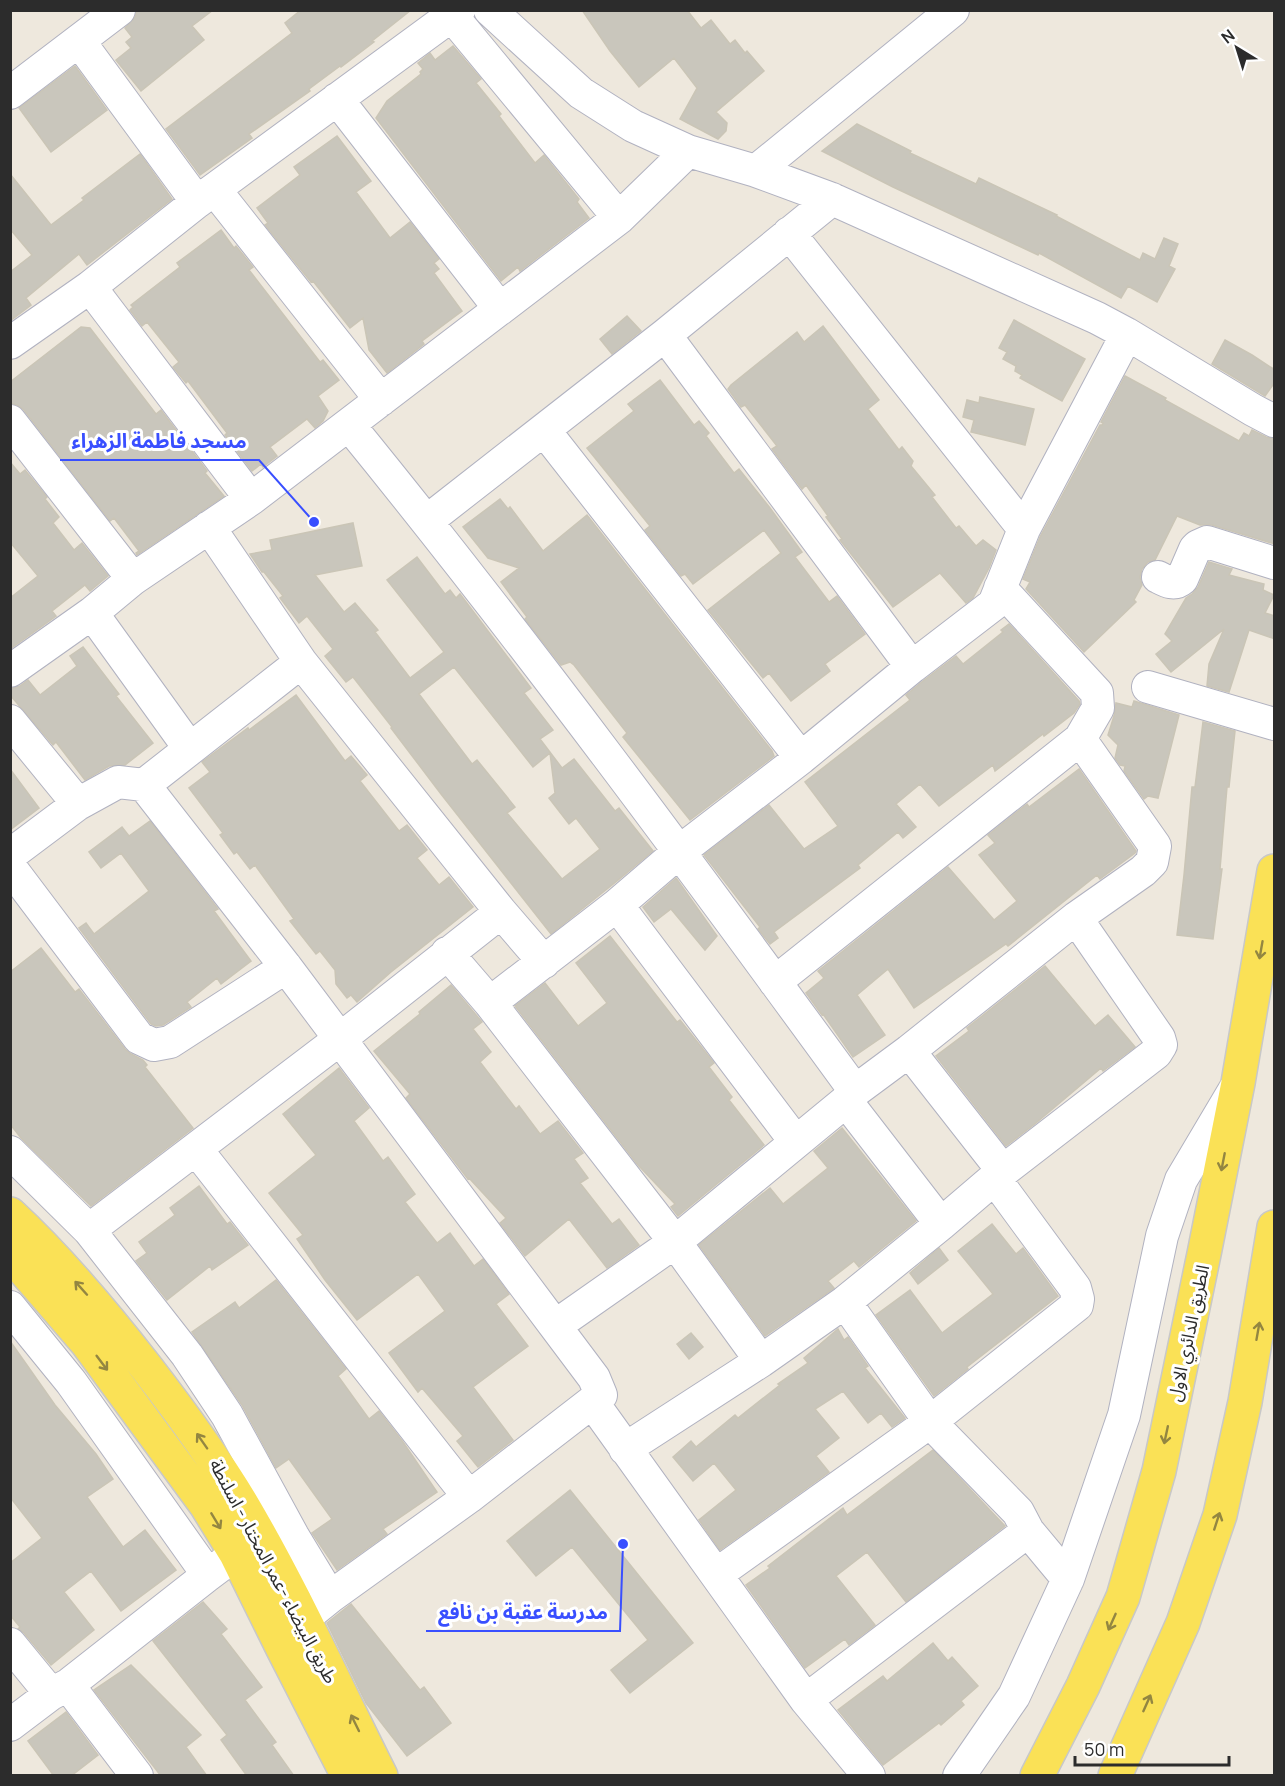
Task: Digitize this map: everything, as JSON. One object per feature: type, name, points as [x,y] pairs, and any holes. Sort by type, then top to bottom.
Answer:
[{"type":"main road","name":"الطريق الدائري الاول","points":[[1037,1776],[1083,1686],[1122,1597],[1159,1471],[1238,1083],[1275,871]]},
{"type":"main road","name":"طريق البيضاء -عمر المختار - اسلنطة","points":[[10,1214],[29,1231],[106,1316],[183,1415],[243,1506],[284,1605],[348,1776]]},
{"type":"main road","points":[[1115,1776],[1183,1623],[1220,1515],[1245,1402],[1275,1227]]},
{"type":"main road","name":"طريق البيضاء -عمر المختار - اسلنطة","points":[[10,1254],[87,1343],[206,1505],[236,1554],[284,1605],[381,1776]]},
{"type":"street","points":[[10,93],[119,10]]},
{"type":"street","points":[[490,10],[581,93],[633,126],[688,151],[756,171],[832,199],[1097,318],[1275,422]]},
{"type":"street","points":[[756,171],[953,10]]},
{"type":"street","points":[[10,343],[90,287],[206,196],[455,13],[619,218]]},
{"type":"street","points":[[79,41],[206,196],[381,400]]},
{"type":"street","points":[[337,99],[500,309]]},
{"type":"street","points":[[10,672],[92,613],[133,579],[251,499],[619,218],[688,151]]},
{"type":"street","points":[[428,521],[665,335],[832,199]]},
{"type":"street","points":[[789,233],[1024,530]]},
{"type":"street","points":[[90,287],[251,499]]},
{"type":"street","points":[[490,1003],[617,904],[680,850],[801,758],[912,667],[994,604],[1024,530],[1127,334]]},
{"type":"street","points":[[665,335],[912,667]]},
{"type":"street","points":[[10,421],[133,579]]},
{"type":"street","points":[[349,425],[428,521],[680,850],[775,982],[850,1096],[942,1224]]},
{"type":"street","points":[[544,430],[801,758]]},
{"type":"street","points":[[209,527],[301,662],[501,912],[544,962]]},
{"type":"street","points":[[1158,577],[1173,583],[1180,582],[1195,549],[1207,542],[1275,563]]},
{"type":"street","points":[[775,982],[1080,739],[1098,708],[1097,693],[1000,588]]},
{"type":"street","points":[[92,613],[190,748]]},
{"type":"street","points":[[10,855],[78,804],[118,782],[144,785],[301,662]]},
{"type":"street","points":[[1148,687],[1275,724]]},
{"type":"street","points":[[10,721],[78,804]]},
{"type":"street","points":[[555,1326],[675,1242],[850,1096],[1076,918],[1143,871],[1152,862],[1155,846],[1080,739]]},
{"type":"street","points":[[144,785],[286,967],[594,1378],[601,1395],[469,1497],[330,1597],[284,1605]]},
{"type":"street","points":[[10,867],[139,1038],[154,1045],[170,1042],[286,967]]},
{"type":"street","points":[[617,904],[795,1141]]},
{"type":"street","points":[[89,1230],[340,1039],[501,912]]},
{"type":"street","points":[[625,1449],[761,1361],[845,1302],[999,1175],[1156,1053],[1161,1045],[1159,1038],[1076,918]]},
{"type":"street","points":[[447,953],[490,1003],[675,1242],[761,1361]]},
{"type":"street","points":[[717,1574],[930,1422],[1077,1305],[1075,1288],[999,1175],[909,1051]]},
{"type":"street","points":[[959,1776],[1014,1696],[1068,1579],[1124,1415],[1162,1236],[1181,1180],[1238,1083]]},
{"type":"street","points":[[196,1149],[469,1497]]},
{"type":"street","points":[[10,1152],[89,1230],[187,1355],[227,1415],[293,1536],[330,1597]]},
{"type":"street","points":[[845,1302],[930,1422],[1018,1512],[1028,1531],[1068,1579]]},
{"type":"street","points":[[10,1307],[70,1382],[208,1575]]},
{"type":"street","points":[[593,1402],[806,1700],[869,1776]]},
{"type":"street","points":[[806,1700],[1028,1531]]},
{"type":"street","points":[[10,1725],[236,1554]]},
{"type":"street","points":[[10,1644],[59,1689],[137,1776]]},
{"type":"building","points":[[137,10],[213,10],[192,26],[204,40],[141,91],[116,60],[131,48],[126,42],[132,37],[125,28],[135,17]]},
{"type":"building","points":[[301,10],[411,10],[372,41],[374,42],[309,89],[310,91],[249,134],[252,138],[200,175],[166,129],[292,33],[285,23]]},
{"type":"building","points":[[582,10],[687,10],[701,28],[711,20],[730,44],[735,40],[764,71],[716,112],[727,123],[726,131],[718,139],[680,119],[697,88],[674,58],[639,87],[610,51]]},
{"type":"building","points":[[453,46],[481,79],[476,83],[535,163],[544,155],[579,199],[577,202],[589,218],[520,271],[518,267],[501,281],[376,118],[387,101],[421,74],[423,69],[418,63],[430,53],[435,60]]},
{"type":"building","points":[[75,66],[107,110],[51,152],[19,108]]},
{"type":"building","points":[[857,124],[911,151],[910,153],[976,184],[979,178],[1057,215],[1140,260],[1143,253],[1155,259],[1164,238],[1178,244],[1169,266],[1175,269],[1157,302],[1128,286],[1121,298],[1039,253],[1038,255],[893,187],[822,151]]},
{"type":"building","points":[[337,136],[371,181],[356,192],[390,238],[410,222],[439,259],[434,263],[439,269],[434,273],[462,311],[422,341],[424,344],[387,373],[369,350],[363,318],[350,328],[265,225],[268,223],[257,208],[300,175],[294,167]]},
{"type":"building","points":[[140,154],[172,199],[87,265],[79,254],[26,298],[31,305],[10,321],[10,272],[32,255],[10,229],[10,174],[51,225]]},
{"type":"building","points":[[221,230],[234,248],[236,246],[253,267],[249,270],[320,362],[323,360],[339,380],[318,396],[328,411],[323,421],[315,428],[307,419],[270,447],[277,456],[263,467],[261,464],[252,471],[188,381],[186,383],[173,367],[179,362],[147,322],[142,326],[130,310],[133,307],[131,305],[180,267],[177,263]]},
{"type":"building","points":[[627,316],[641,331],[612,354],[600,339]]},
{"type":"building","points":[[1014,320],[1085,359],[1062,401],[1020,378],[1022,375],[1015,371],[1016,366],[1003,359],[1007,352],[999,348]]},
{"type":"building","points":[[823,326],[879,400],[868,409],[899,450],[902,447],[913,461],[911,466],[935,495],[932,497],[956,528],[959,526],[976,546],[983,540],[996,550],[973,598],[966,603],[940,573],[893,607],[840,540],[842,539],[826,517],[828,516],[806,485],[802,489],[772,449],[777,446],[745,405],[741,407],[728,389],[797,332],[804,342]]},
{"type":"building","points":[[81,327],[90,328],[156,414],[161,410],[224,496],[137,555],[139,551],[114,518],[110,521],[24,410],[10,403],[10,382]]},
{"type":"building","points":[[1225,340],[1275,370],[1275,382],[1265,396],[1212,364]]},
{"type":"building","points":[[1125,376],[1239,441],[1244,433],[1249,436],[1252,430],[1275,439],[1275,544],[1212,525],[1200,525],[1177,516],[1155,560],[1148,562],[1142,569],[1140,577],[1142,585],[1134,600],[1136,602],[1084,652],[1026,589],[1030,582],[1023,579],[1040,537],[1102,425],[1101,422]]},
{"type":"building","points":[[660,380],[694,425],[699,421],[709,433],[706,436],[734,473],[739,469],[770,508],[802,552],[795,557],[829,602],[837,596],[865,634],[825,664],[830,671],[791,701],[769,673],[763,678],[708,610],[781,553],[764,530],[693,584],[685,574],[681,576],[645,530],[650,526],[587,448],[634,411],[628,404]]},
{"type":"building","points":[[980,397],[1034,409],[1025,445],[971,432],[974,420],[963,417],[967,400],[979,403]]},
{"type":"building","points":[[10,462],[20,474],[25,470],[47,497],[45,499],[59,517],[53,523],[74,550],[82,543],[108,576],[90,591],[85,585],[52,611],[56,616],[10,649],[10,598],[38,576],[10,542]]},
{"type":"building","points":[[500,499],[508,509],[510,507],[543,551],[587,515],[774,756],[690,820],[623,737],[627,733],[574,665],[570,662],[561,665],[525,619],[527,617],[501,582],[519,568],[488,558],[463,527]]},
{"type":"building","points":[[353,523],[362,566],[315,575],[344,612],[355,603],[378,630],[375,632],[410,678],[444,652],[387,580],[417,557],[445,594],[450,590],[456,598],[460,594],[531,688],[524,693],[553,730],[540,739],[562,768],[574,759],[615,811],[619,808],[653,851],[551,934],[353,677],[346,682],[325,656],[333,649],[307,616],[299,623],[280,598],[283,596],[250,554],[272,550],[270,540]],"holes":[[[454,667],[533,767],[550,753],[555,793],[549,798],[569,824],[576,818],[600,849],[562,879],[507,813],[515,807],[477,760],[472,764],[419,694]]]},
{"type":"building","points":[[1209,562],[1232,569],[1229,575],[1264,584],[1263,590],[1274,595],[1265,613],[1275,616],[1275,639],[1249,630],[1229,692],[1207,686],[1209,664],[1224,629],[1171,672],[1156,654],[1172,641],[1165,634],[1186,598],[1198,587]]},
{"type":"building","points":[[1009,624],[1079,701],[1080,704],[1074,713],[995,771],[993,765],[939,806],[920,784],[896,804],[916,827],[903,838],[898,832],[858,865],[860,868],[774,932],[778,938],[770,944],[758,929],[760,927],[704,855],[769,805],[804,849],[838,826],[805,782],[910,700],[906,695],[923,681],[956,656],[963,664],[1003,632],[1001,630]]},
{"type":"building","points":[[83,647],[119,694],[116,696],[153,743],[125,765],[109,766],[85,780],[56,742],[53,745],[10,695],[10,689],[28,680],[40,695],[77,666],[70,656]]},
{"type":"building","points":[[296,695],[345,761],[351,756],[367,775],[360,781],[399,831],[407,825],[427,850],[417,858],[439,885],[449,877],[473,907],[357,1002],[351,995],[347,998],[336,984],[335,970],[320,951],[316,954],[290,921],[294,919],[255,865],[250,869],[237,852],[234,854],[220,835],[223,833],[189,788],[210,772],[202,762]]},
{"type":"building","points":[[1134,701],[1179,715],[1158,798],[1148,796],[1144,799],[1124,771],[1125,766],[1120,765],[1115,758],[1118,745],[1108,735],[1116,703],[1132,707]]},
{"type":"building","points":[[1203,722],[1235,731],[1229,787],[1227,787],[1220,869],[1222,869],[1213,939],[1177,935],[1192,787],[1195,787]]},
{"type":"building","points":[[10,769],[39,808],[10,830]]},
{"type":"building","points":[[1079,769],[1136,851],[1135,853],[1100,879],[1097,875],[1008,946],[1006,944],[914,1008],[888,969],[857,995],[885,1035],[853,1057],[806,993],[824,978],[818,971],[948,867],[994,920],[1017,901],[979,855],[995,843],[988,835],[1027,804],[1029,807]]},
{"type":"building","points":[[150,821],[218,909],[214,911],[251,961],[221,984],[217,978],[187,1002],[191,1007],[163,1025],[156,1026],[151,1024],[79,928],[86,923],[94,934],[149,891],[121,853],[101,868],[89,852],[122,827],[129,836]]},
{"type":"building","points":[[676,878],[717,936],[705,950],[671,909],[654,922],[643,907]]},
{"type":"building","points":[[610,936],[677,1022],[680,1020],[714,1063],[709,1067],[732,1097],[729,1100],[764,1145],[678,1216],[671,1207],[675,1204],[638,1165],[515,1006],[545,983],[578,1026],[607,1003],[576,963]]},
{"type":"building","points":[[41,948],[75,992],[79,989],[125,1049],[143,1060],[147,1065],[145,1067],[193,1128],[91,1206],[21,1138],[10,1124],[10,972]]},
{"type":"building","points":[[1045,966],[1095,1026],[1108,1015],[1135,1047],[1103,1071],[1101,1068],[1006,1146],[936,1056],[969,1031],[967,1028]]},
{"type":"building","points":[[451,985],[482,1022],[473,1029],[491,1052],[480,1062],[516,1109],[519,1106],[540,1134],[558,1121],[583,1153],[574,1159],[588,1178],[580,1183],[612,1224],[619,1219],[639,1245],[607,1268],[569,1219],[525,1256],[500,1223],[506,1218],[468,1179],[406,1098],[410,1094],[374,1051],[420,1014],[419,1012]]},
{"type":"building","points":[[339,1068],[369,1108],[354,1121],[383,1161],[388,1157],[415,1194],[405,1202],[437,1243],[450,1233],[474,1266],[483,1259],[509,1294],[496,1304],[528,1346],[473,1387],[513,1440],[478,1467],[457,1441],[463,1436],[422,1388],[418,1392],[389,1353],[445,1311],[418,1274],[357,1320],[325,1280],[297,1239],[303,1235],[269,1193],[316,1155],[283,1114]]},
{"type":"building","points":[[842,1128],[916,1221],[859,1267],[854,1261],[828,1281],[834,1288],[765,1336],[699,1245],[770,1188],[783,1204],[828,1168],[814,1151]]},
{"type":"building","points":[[199,1186],[227,1224],[230,1222],[248,1245],[212,1270],[210,1266],[167,1300],[136,1261],[147,1253],[139,1242],[175,1215],[170,1208]]},
{"type":"building","points":[[992,1224],[1016,1254],[1023,1248],[1058,1296],[967,1367],[968,1369],[934,1396],[876,1315],[910,1290],[942,1333],[993,1294],[958,1251]]},
{"type":"building","points":[[939,1248],[948,1260],[918,1284],[910,1273]]},
{"type":"building","points":[[276,1280],[346,1369],[338,1376],[369,1419],[379,1411],[437,1492],[383,1529],[387,1534],[337,1570],[312,1533],[332,1519],[289,1459],[276,1468],[242,1405],[192,1332],[235,1302],[239,1308]]},
{"type":"building","points":[[838,1329],[844,1340],[848,1337],[868,1366],[865,1368],[905,1418],[892,1427],[881,1413],[868,1423],[843,1391],[815,1409],[839,1438],[816,1456],[829,1472],[720,1550],[699,1520],[736,1490],[714,1463],[693,1481],[673,1457],[691,1441],[696,1447],[735,1415],[738,1418],[780,1385],[778,1384],[808,1363],[804,1358]]},
{"type":"building","points":[[691,1333],[703,1347],[689,1359],[677,1344]]},
{"type":"building","points":[[10,1341],[55,1405],[96,1454],[113,1479],[87,1497],[123,1547],[145,1530],[176,1570],[121,1611],[91,1571],[64,1592],[94,1630],[51,1665],[18,1629],[20,1627],[10,1615],[10,1563],[42,1538],[10,1497]]},
{"type":"building","points":[[933,1450],[1005,1526],[906,1602],[867,1552],[836,1576],[875,1625],[849,1645],[845,1639],[805,1668],[746,1585],[843,1508],[847,1515]]},
{"type":"building","points":[[570,1490],[693,1643],[630,1693],[611,1670],[648,1640],[572,1547],[536,1576],[507,1541]]},
{"type":"building","points":[[203,1602],[227,1629],[221,1634],[262,1687],[245,1700],[276,1742],[272,1745],[294,1776],[247,1776],[221,1740],[227,1735],[153,1641]]},
{"type":"building","points":[[351,1604],[420,1690],[424,1687],[451,1723],[407,1756],[366,1703],[327,1623]]},
{"type":"building","points":[[933,1643],[948,1661],[952,1657],[978,1686],[961,1701],[964,1705],[941,1725],[939,1723],[883,1765],[838,1710],[883,1676],[887,1681]]},
{"type":"building","points":[[131,1665],[201,1735],[186,1747],[207,1776],[161,1776],[94,1690]]},
{"type":"building","points":[[66,1712],[98,1755],[71,1776],[54,1776],[28,1741]]},
{"type":"place","name":"مسجد فاطمة الزهراء","points":[[314,522]]},
{"type":"place","name":"مدرسة عقبة بن نافع","points":[[623,1544]]}]
